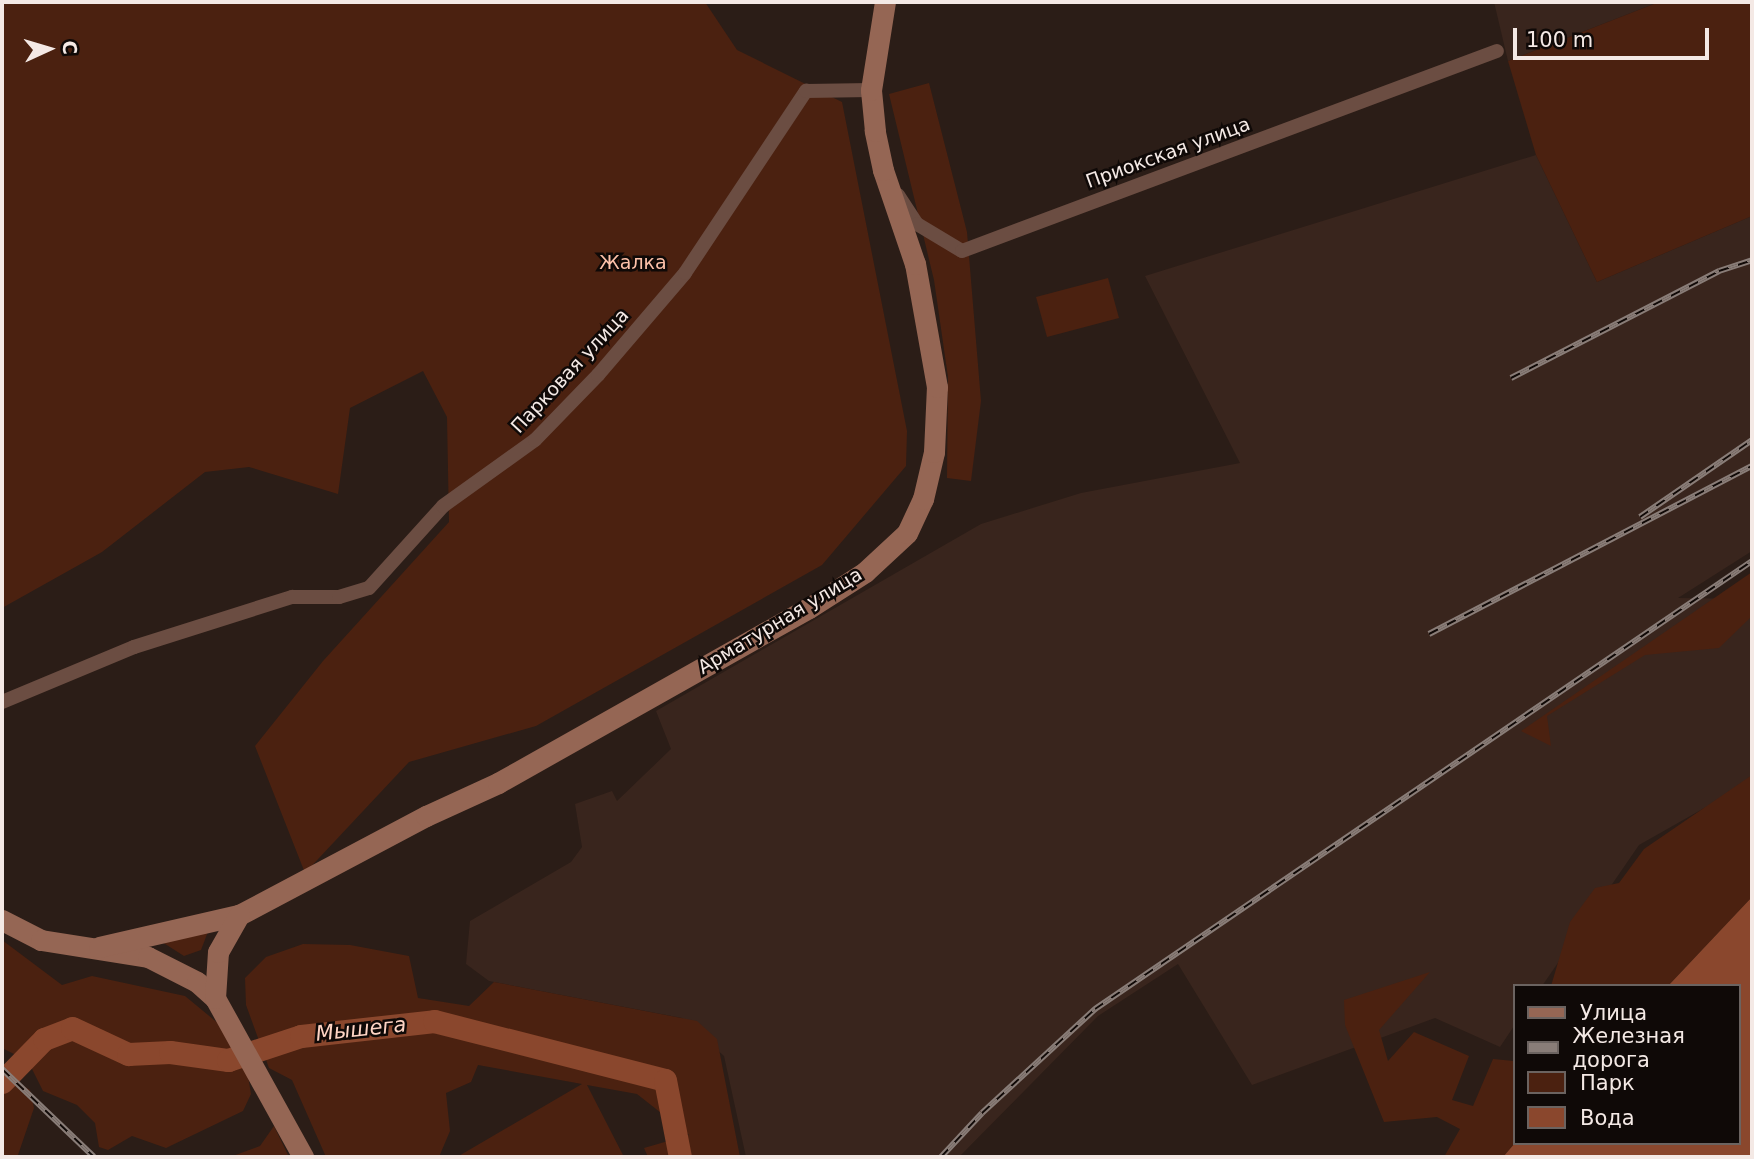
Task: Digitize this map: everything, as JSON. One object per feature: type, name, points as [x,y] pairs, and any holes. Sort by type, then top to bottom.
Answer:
[{"type":"street","name":"Арматурная улица","points":[[99,947],[239,915],[426,816],[498,783],[809,608],[865,572],[906,533],[923,499],[934,452],[937,387],[915,264],[883,170],[871,90],[884,2]]},
{"type":"street","name":"Приокская улица","points":[[883,170],[917,224],[962,251],[1497,51]]},
{"type":"street","name":"Парковая улица","points":[[2,702],[134,647],[292,597],[339,597],[369,588],[443,506],[535,440],[598,375],[685,273],[806,92],[871,90]]},
{"type":"street","points":[[215,998],[218,952],[239,915]]},
{"type":"street","points":[[2,920],[41,940],[99,947],[167,964],[215,998],[303,1157]]},
{"type":"shaded area","points":[[1494,2],[1659,2],[1508,61]]},
{"type":"shaded area","points":[[1536,155],[1597,282],[1752,216],[1752,551],[1678,598],[1752,599],[1752,781],[1639,845],[1543,984],[1512,984],[1512,1029],[1500,1047],[1435,1018],[1252,1085],[1178,964],[1098,1016],[959,1157],[746,1157],[724,1056],[682,1018],[489,981],[466,964],[470,921],[571,862],[582,847],[575,804],[612,791],[617,801],[671,749],[656,711],[981,524],[1081,493],[1240,463],[1145,276]]},
{"type":"green space","name":"Жалка","points":[[2,2],[705,2],[737,50],[842,102],[907,431],[906,466],[822,565],[536,726],[409,762],[305,873],[255,746],[323,661],[449,522],[447,417],[423,371],[350,408],[338,494],[249,467],[205,472],[102,552],[2,608]]},
{"type":"green space","points":[[1659,2],[1752,2],[1752,216],[1597,282],[1536,155],[1508,61]]},
{"type":"green space","points":[[929,83],[967,232],[981,401],[971,481],[947,478],[948,377],[934,280],[889,94]]},
{"type":"green space","points":[[1108,278],[1119,318],[1047,337],[1036,297]]},
{"type":"green space","points":[[1752,572],[1752,616],[1719,648],[1645,655],[1547,716],[1551,746],[1521,731]]},
{"type":"green space","points":[[1752,775],[1752,897],[1670,984],[1552,984],[1570,922],[1595,888],[1619,883],[1644,849]]},
{"type":"green space","points":[[209,929],[201,950],[184,956],[162,942]]},
{"type":"green space","points":[[2,940],[62,985],[92,976],[185,996],[225,1029],[248,1076],[251,1094],[243,1111],[166,1148],[132,1136],[108,1150],[99,1147],[95,1123],[77,1105],[43,1091],[28,1061],[2,1048]]},
{"type":"green space","points":[[303,944],[350,945],[409,956],[418,998],[469,1006],[494,982],[697,1021],[717,1039],[740,1157],[648,1157],[644,1148],[689,1135],[637,1094],[587,1085],[624,1157],[457,1157],[582,1084],[478,1065],[471,1082],[446,1093],[450,1131],[439,1157],[326,1157],[292,1080],[269,1068],[246,1005],[245,978],[266,957]]},
{"type":"green space","points":[[1430,972],[1379,1030],[1388,1061],[1414,1032],[1469,1056],[1452,1100],[1473,1106],[1493,1059],[1512,1061],[1513,1145],[1503,1157],[1444,1157],[1460,1129],[1437,1117],[1384,1122],[1345,1025],[1344,1000]]},
{"type":"green space","points":[[2,1073],[30,1090],[34,1108],[18,1155],[2,1157]]},
{"type":"green space","points":[[274,1126],[289,1157],[230,1157],[260,1146]]},
{"type":"water","points":[[1752,897],[1752,1157],[1503,1157],[1513,1145],[1740,1145],[1740,984],[1670,984]]},
{"type":"waterway","name":"Мышега","points":[[2,1082],[44,1039],[72,1028],[128,1054],[170,1052],[228,1060],[301,1036],[434,1021],[665,1080],[680,1157]]},
{"type":"railway","points":[[1511,378],[1719,271],[1752,260]]},
{"type":"railway","points":[[1640,517],[1752,440]]},
{"type":"railway","points":[[1429,634],[1752,466]]},
{"type":"railway","points":[[941,1157],[982,1113],[1095,1009],[1752,561]]},
{"type":"railway","points":[[2,1069],[94,1157]]}]
